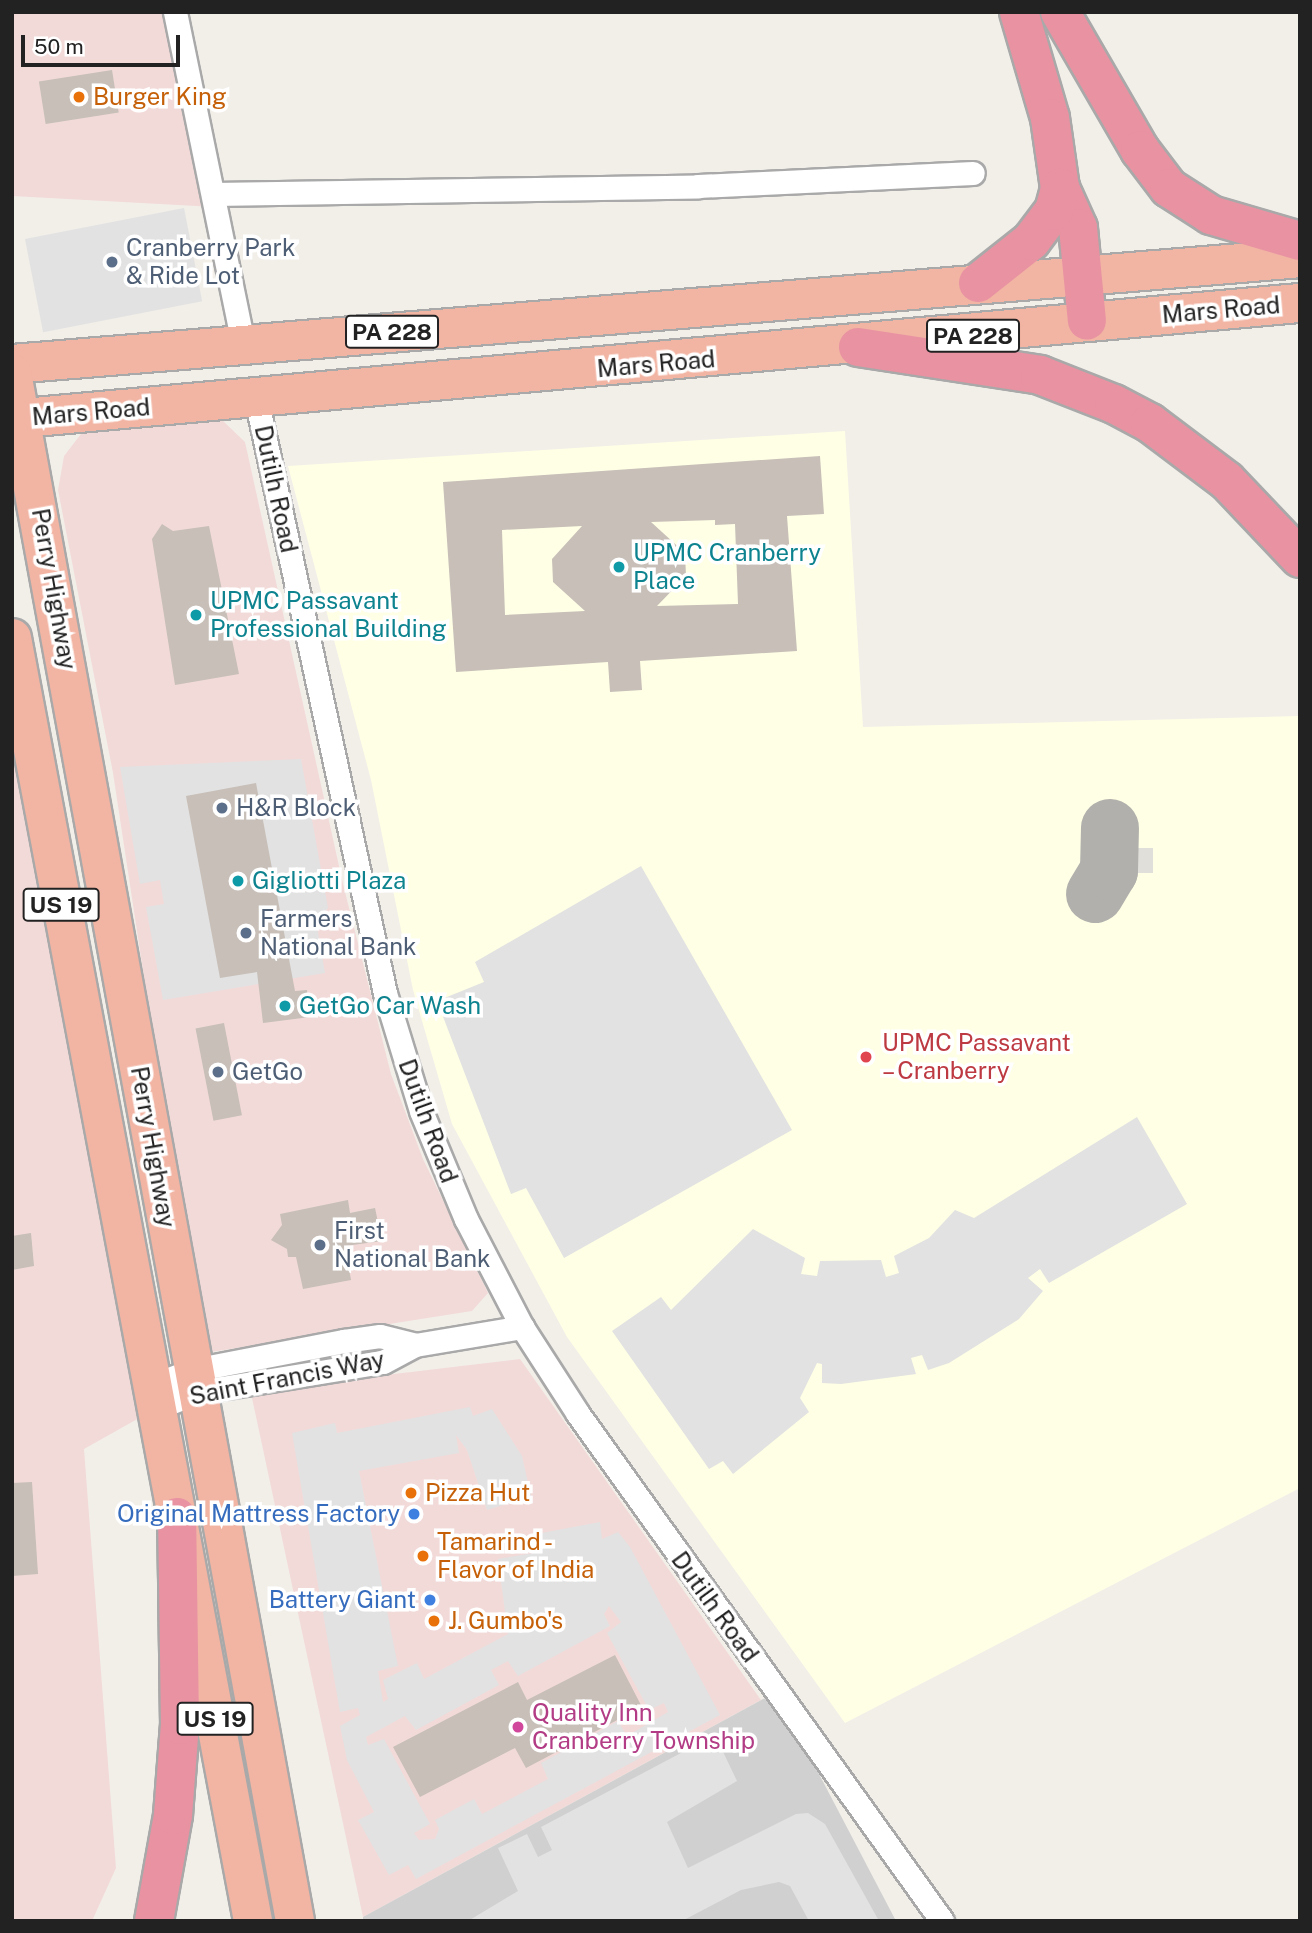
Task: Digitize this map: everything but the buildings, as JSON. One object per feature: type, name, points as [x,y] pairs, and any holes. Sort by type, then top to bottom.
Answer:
[{"type":"highway","points":[[1019,12],[1050,118],[1060,188],[1078,228],[1087,321]]},
{"type":"highway","points":[[1060,12],[1140,150],[1169,188],[1211,215],[1300,241]]},
{"type":"highway","points":[[978,283],[1031,241],[1054,211],[1060,188]]},
{"type":"highway","name":"Mars Road","points":[[12,364],[1300,258]]},
{"type":"highway","name":"Mars Road","points":[[18,419],[858,347],[1087,321],[1300,303]]},
{"type":"highway","points":[[858,347],[1040,375],[1114,404],[1150,423],[1227,481],[1300,558]]},
{"type":"highway","name":"Perry Highway","points":[[12,373],[18,419],[295,1921]]},
{"type":"highway","name":"Perry Highway","points":[[12,638],[253,1921]]},
{"type":"highway","points":[[154,1921],[173,1815],[180,1725],[177,1517]]},
{"type":"street","points":[[175,12],[243,344]]},
{"type":"street","points":[[213,194],[698,186],[973,173]]},
{"type":"street","name":"Dutilh Road","points":[[256,398],[370,932],[402,1055],[443,1166],[522,1327],[636,1497],[942,1921]]},
{"type":"street","name":"Saint Francis Way","points":[[155,1396],[195,1381],[380,1336],[415,1345],[522,1327]]},
{"type":"shaded area","points":[[12,12],[175,12],[215,207],[12,196]]},
{"type":"shaded area","name":"Cranberry Park & Ride Lot","points":[[184,208],[202,301],[43,332],[25,239]]},
{"type":"shaded area","points":[[220,418],[245,442],[343,884],[391,1074],[423,1159],[488,1293],[472,1311],[211,1352],[197,1326],[113,773],[58,490],[64,456],[84,430]]},
{"type":"shaded area","name":"UPMC Passavant – Cranberry","points":[[845,431],[863,727],[1300,716],[1300,1488],[845,1723],[567,1337],[452,1124],[413,990],[371,780],[288,466]]},
{"type":"shaded area","points":[[12,638],[157,1408],[84,1449],[116,1868],[92,1921],[12,1921]]},
{"type":"shaded area","points":[[301,759],[328,908],[316,921],[325,973],[163,1000],[146,907],[164,904],[160,880],[140,884],[120,767]]},
{"type":"shaded area","points":[[1120,848],[1153,848],[1153,873],[1120,873]]},
{"type":"shaded area","points":[[641,866],[792,1130],[564,1258],[526,1188],[511,1194],[437,1001],[484,982],[475,962]]},
{"type":"shaded area","points":[[1137,1117],[1187,1204],[1049,1283],[1040,1269],[1028,1278],[1043,1291],[1019,1319],[949,1363],[928,1370],[922,1355],[911,1358],[916,1374],[841,1384],[822,1383],[822,1364],[817,1363],[800,1398],[809,1412],[733,1474],[723,1461],[709,1469],[612,1331],[661,1297],[671,1310],[753,1229],[805,1258],[801,1274],[817,1276],[820,1261],[881,1260],[886,1277],[899,1273],[894,1256],[929,1238],[955,1210],[974,1218]]},
{"type":"shaded area","points":[[520,1359],[761,1700],[363,1917],[252,1398],[276,1388]]},
{"type":"shaded area","points":[[470,1407],[473,1416],[492,1409],[522,1456],[531,1496],[487,1510],[467,1450],[456,1435],[459,1453],[359,1471],[398,1666],[378,1671],[383,1702],[388,1699],[383,1680],[417,1663],[424,1679],[508,1634],[498,1559],[534,1553],[531,1535],[600,1522],[602,1539],[618,1532],[630,1547],[720,1715],[416,1879],[408,1865],[389,1875],[358,1820],[374,1812],[347,1760],[340,1726],[360,1715],[358,1708],[340,1712],[292,1433],[335,1423],[337,1433]],"holes":[[[609,1606],[621,1622],[607,1633],[649,1710],[664,1703],[668,1712],[627,1736],[618,1721],[541,1763],[548,1779],[482,1814],[474,1799],[435,1820],[439,1829],[435,1839],[419,1840],[414,1833],[430,1824],[384,1739],[368,1745],[366,1737],[405,1716],[416,1730],[499,1685],[491,1670],[508,1661],[518,1676],[610,1626],[604,1614]]]},
{"type":"shaded area","points":[[776,1692],[896,1921],[363,1921],[363,1917]]},
{"type":"shaded area","points":[[715,1735],[737,1781],[667,1822],[688,1868],[796,1814],[808,1813],[825,1824],[879,1921],[809,1921],[790,1886],[779,1882],[741,1890],[682,1921],[468,1921],[518,1891],[498,1848],[527,1834],[538,1857],[552,1850],[541,1827]]},
{"type":"taxiway","points":[[1095,894],[1109,871],[1110,828]]},
{"type":"place","name":"Burger King","points":[[79,97]]},
{"type":"place","name":"Cranberry Park & Ride Lot","points":[[112,262]]},
{"type":"place","name":"UPMC Cranberry Place","points":[[619,567]]},
{"type":"place","name":"UPMC Passavant Professional Building","points":[[196,615]]},
{"type":"place","name":"H&R Block","points":[[222,808]]},
{"type":"place","name":"Gigliotti Plaza","points":[[238,881]]},
{"type":"place","name":"Farmers National Bank","points":[[246,933]]},
{"type":"place","name":"GetGo Car Wash","points":[[285,1006]]},
{"type":"place","name":"UPMC Passavant – Cranberry","points":[[866,1057]]},
{"type":"place","name":"GetGo","points":[[218,1072]]},
{"type":"place","name":"First National Bank","points":[[320,1245]]},
{"type":"place","name":"Pizza Hut","points":[[411,1493]]},
{"type":"place","name":"Original Mattress Factory","points":[[414,1514]]},
{"type":"place","name":"Tamarind - Flavor of India","points":[[423,1556]]},
{"type":"place","name":"Battery Giant","points":[[430,1600]]},
{"type":"place","name":"J. Gumbo's","points":[[434,1621]]},
{"type":"place","name":"Quality Inn Cranberry Township","points":[[518,1727]]}]
